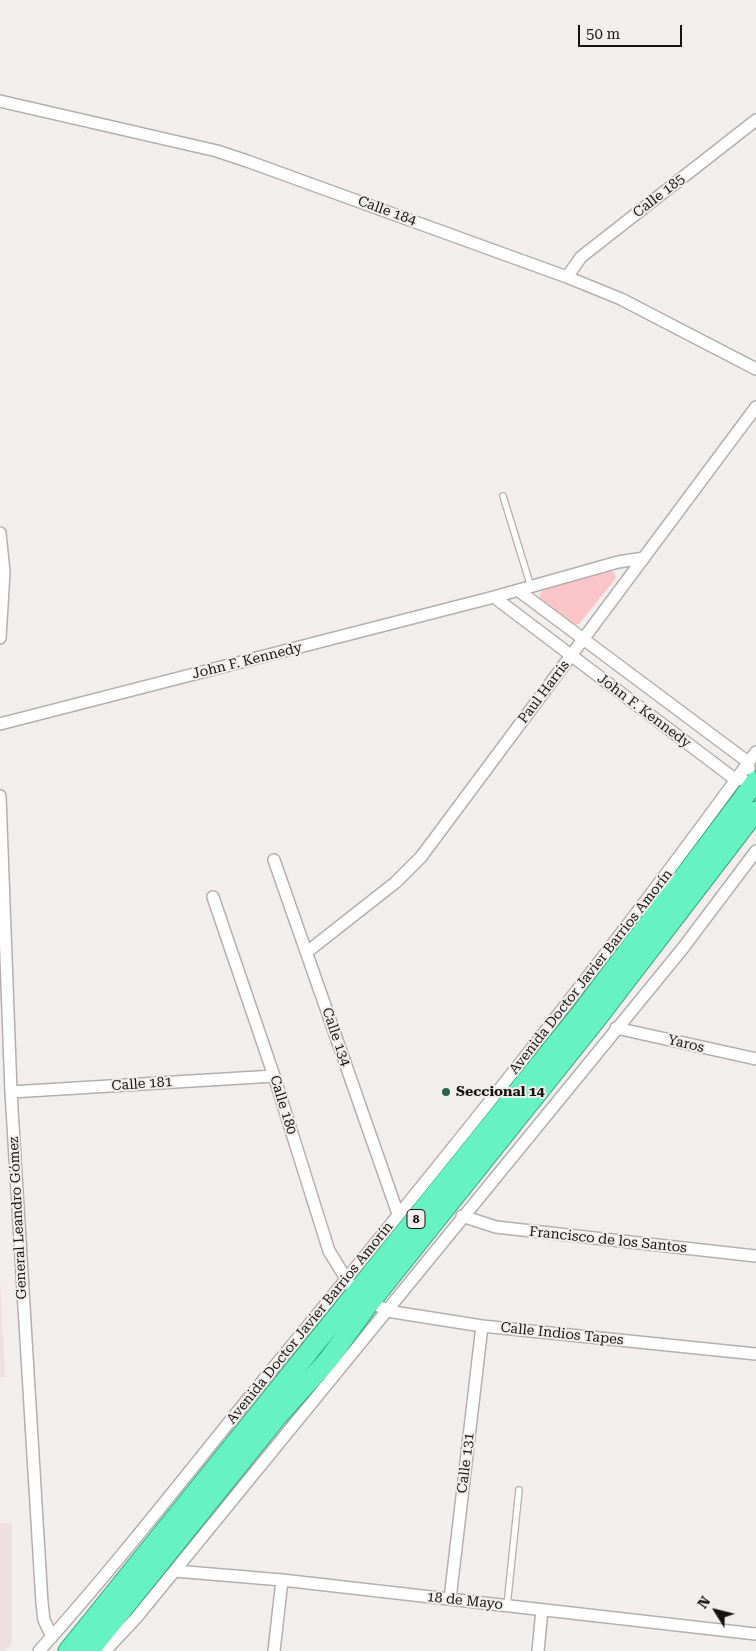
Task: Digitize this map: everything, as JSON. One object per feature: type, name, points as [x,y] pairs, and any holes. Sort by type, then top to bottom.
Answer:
[{"type":"highway","name":"Avenida Doctor Javier Barrios Amorín","points":[[89,1651],[277,1417],[328,1360],[365,1296],[581,1013],[754,781]]},
{"type":"highway","name":"Avenida Doctor Javier Barrios Amorín","points":[[68,1651],[595,1021],[756,811]]},
{"type":"street","name":"Calle 184","points":[[0,101],[217,151],[621,298],[756,369]]},
{"type":"street","name":"Calle 185","points":[[567,277],[581,257],[756,120]]},
{"type":"street","name":"Paul Harris","points":[[307,952],[396,882],[421,857],[756,407]]},
{"type":"street","points":[[0,533],[4,587],[0,638]]},
{"type":"street","name":"John F. Kennedy","points":[[0,724],[519,591],[618,562],[644,558]]},
{"type":"street","name":"John F. Kennedy","points":[[519,591],[748,762]]},
{"type":"street","name":"John F. Kennedy","points":[[494,597],[736,780]]},
{"type":"street","name":"Avenida Doctor Javier Barrios Amorín","points":[[105,1651],[126,1631],[175,1571],[365,1296],[398,1214],[653,893],[756,752]]},
{"type":"street","points":[[736,780],[754,781],[748,762]]},
{"type":"street","name":"General Leandro Gómez","points":[[0,796],[11,1092],[42,1603],[44,1620],[52,1637]]},
{"type":"street","name":"Avenida Doctor Javier Barrios Amorín","points":[[39,1651],[365,1296],[462,1216],[683,948],[756,850]]},
{"type":"street","name":"Calle 134","points":[[274,860],[398,1214]]},
{"type":"street","name":"Calle 180","points":[[213,897],[274,1076],[329,1252],[365,1296]]},
{"type":"street","name":"Yaros","points":[[616,1028],[756,1060]]},
{"type":"street","name":"Calle 181","points":[[11,1092],[274,1076]]},
{"type":"street","name":"Francisco de los Santos","points":[[462,1216],[496,1228],[756,1256]]},
{"type":"street","name":"Calle Indios Tapes","points":[[365,1296],[482,1326],[756,1354]]},
{"type":"street","name":"Calle 131","points":[[450,1599],[482,1326]]},
{"type":"street","name":"18 de Mayo","points":[[175,1571],[282,1580],[756,1634]]},
{"type":"street","points":[[274,1651],[282,1580]]},
{"type":"street","points":[[538,1651],[542,1610]]},
{"type":"lane","points":[[503,496],[531,587]]},
{"type":"lane","points":[[507,1606],[519,1490]]},
{"type":"shaded area","points":[[609,570],[614,573],[616,578],[579,624],[573,625],[540,600],[540,594],[545,588]]},
{"type":"shaded area","points":[[0,1276],[5,1377],[0,1377]]},
{"type":"shaded area","points":[[0,1523],[12,1523],[12,1644],[5,1651],[0,1651]]},
{"type":"place","name":"Seccional 14","points":[[446,1092]]}]
